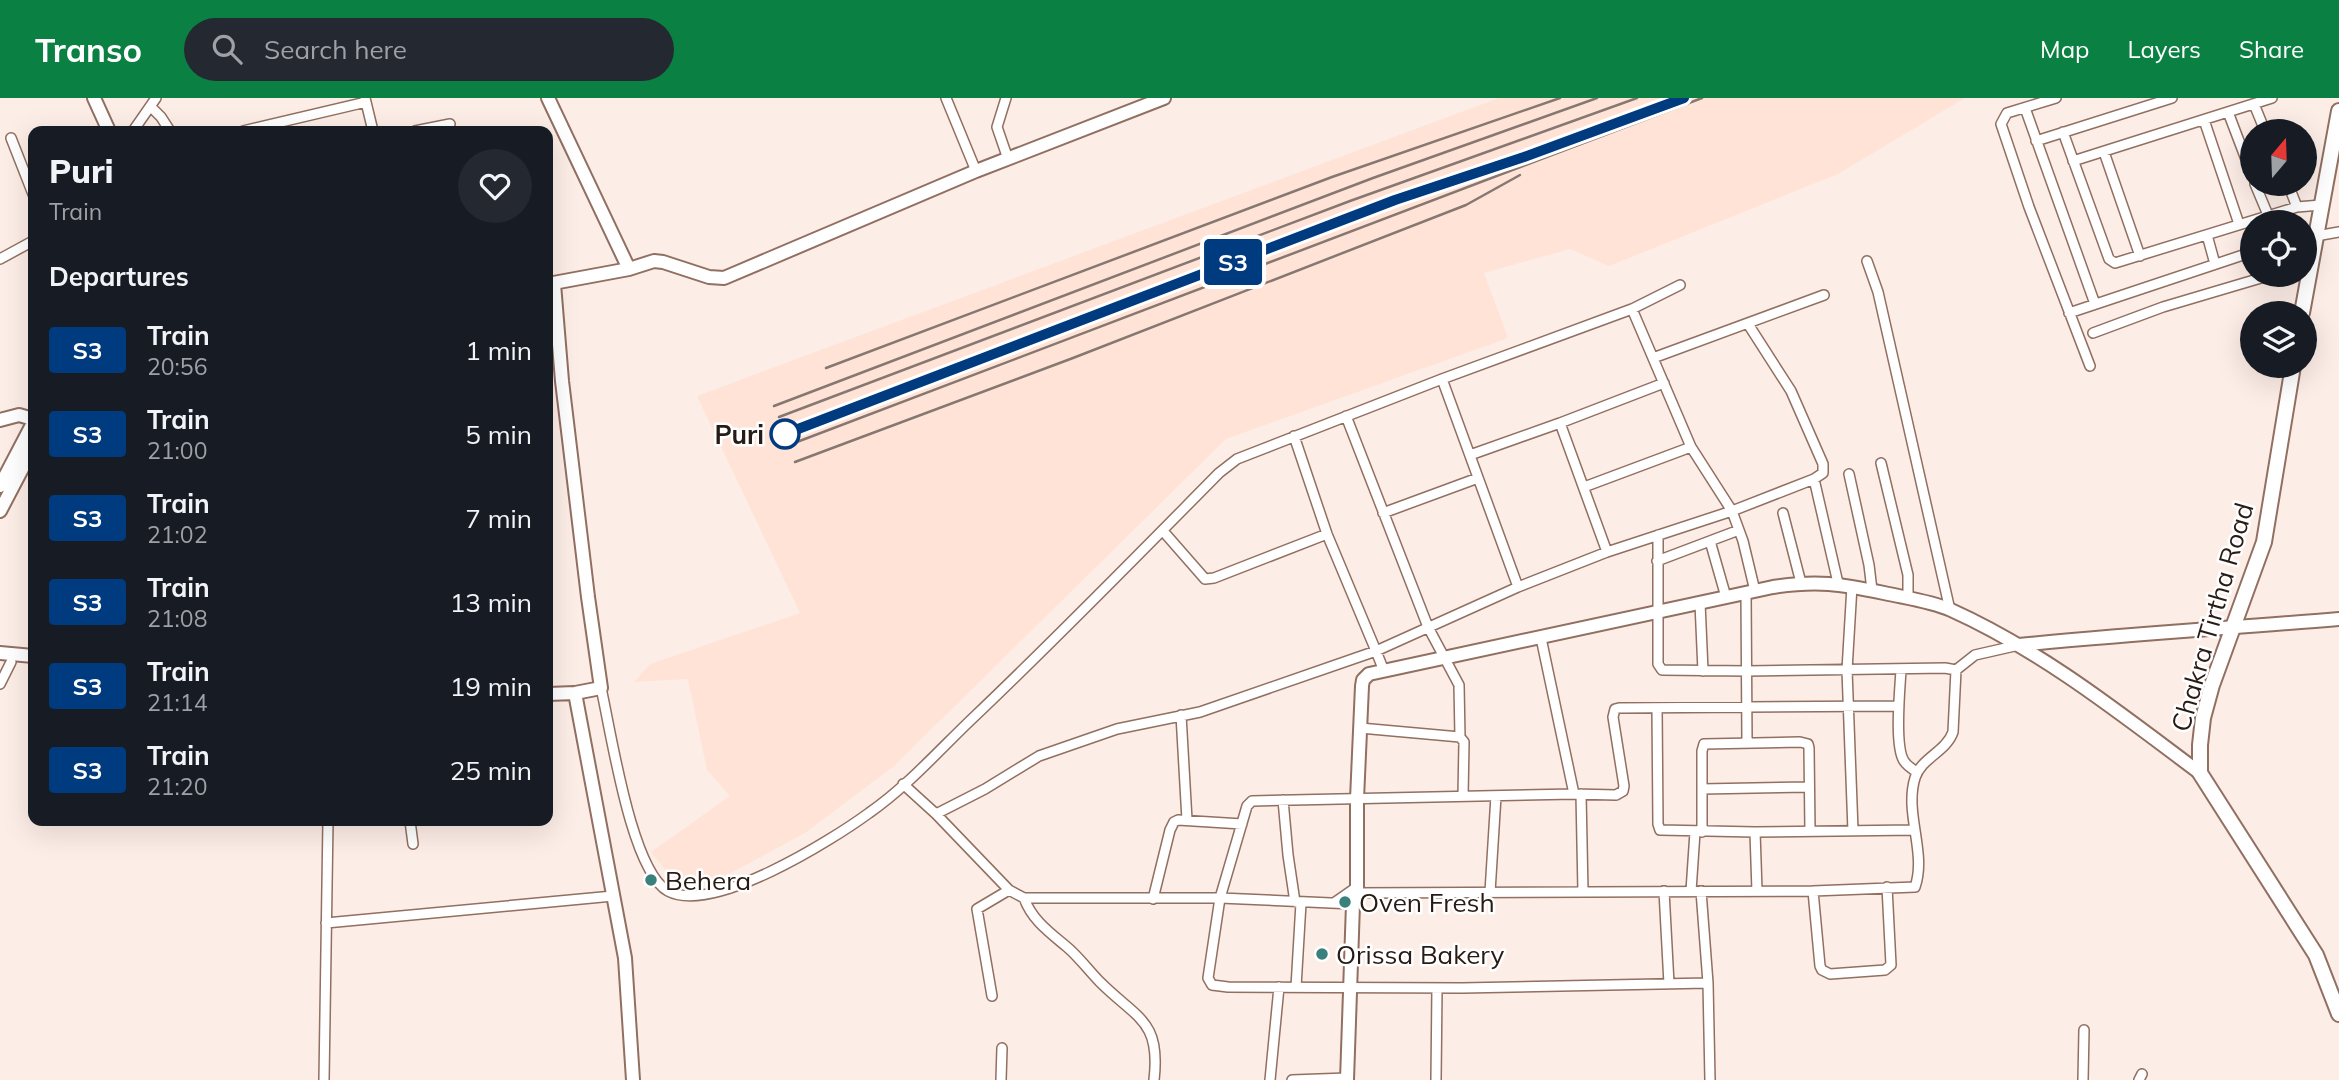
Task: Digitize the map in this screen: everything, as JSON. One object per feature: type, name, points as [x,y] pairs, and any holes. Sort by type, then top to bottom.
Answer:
[{"type":"highway","points":[[2317,217],[2339,111]]},
{"type":"highway","name":"Chakra Tirtha Road","points":[[2291,378],[2264,542],[2203,718],[2200,773],[2316,955],[2339,1014]]},
{"type":"main road","points":[[94,98],[107,126]]},
{"type":"main road","points":[[548,98],[629,270]]},
{"type":"main road","points":[[553,284],[629,270],[654,261],[709,277],[724,278],[1007,159],[1164,98]]},
{"type":"main road","points":[[553,301],[601,688],[553,694]]},
{"type":"main road","points":[[3,423],[19,415],[28,419]]},
{"type":"main road","points":[[0,486],[28,431]]},
{"type":"main road","points":[[0,511],[28,458]]},
{"type":"main road","points":[[1347,1079],[1356,895],[1360,728],[1363,680],[1369,674],[1751,592],[1801,583],[1838,583],[1950,610],[2019,645],[2096,695],[2200,773]]},
{"type":"main road","points":[[2019,645],[2145,632],[2339,619]]},
{"type":"main road","points":[[0,653],[28,656]]},
{"type":"main road","points":[[5,661],[28,663]]},
{"type":"main road","points":[[575,693],[625,958],[633,1080]]},
{"type":"street","points":[[946,98],[976,172]]},
{"type":"street","points":[[1006,98],[997,127],[1007,159]]},
{"type":"street","points":[[2056,98],[2007,113],[2001,130],[2090,366]]},
{"type":"street","points":[[2036,141],[2172,98]]},
{"type":"street","points":[[2073,161],[2272,98]]},
{"type":"street","points":[[282,126],[366,100],[372,126]]},
{"type":"street","points":[[136,126],[153,102],[167,126]]},
{"type":"street","points":[[2254,104],[2260,119]]},
{"type":"street","points":[[2025,108],[2095,304]]},
{"type":"street","points":[[2228,112],[2240,144]]},
{"type":"street","points":[[2063,132],[2109,259],[2115,263],[2239,224],[2204,120]]},
{"type":"street","points":[[440,126],[450,124]]},
{"type":"street","points":[[11,138],[28,181]]},
{"type":"street","points":[[2104,152],[2140,256]]},
{"type":"street","points":[[2293,196],[2297,207]]},
{"type":"street","points":[[2286,210],[2321,205]]},
{"type":"street","points":[[2317,236],[2339,232]]},
{"type":"street","points":[[2207,234],[2215,264]]},
{"type":"street","points":[[0,259],[28,244]]},
{"type":"street","points":[[2069,313],[2240,256]]},
{"type":"street","points":[[1867,261],[1878,292],[1950,610]]},
{"type":"street","points":[[2093,333],[2163,307],[2240,284]]},
{"type":"street","points":[[601,688],[632,829],[648,868],[656,880],[667,891],[685,897],[705,896],[737,886],[781,867],[871,812],[1085,611],[1219,473],[1237,459],[1632,309],[1680,285]]},
{"type":"street","points":[[1653,358],[1824,295]]},
{"type":"street","points":[[1632,309],[1691,447],[1732,511],[1739,530],[1751,592],[1747,742]]},
{"type":"street","points":[[936,814],[1040,756],[1117,729],[1200,712],[1376,651],[1518,587],[1607,552],[1732,511],[1814,479],[1822,473],[1823,464],[1791,391],[1748,324]]},
{"type":"street","points":[[1442,379],[1518,587]]},
{"type":"street","points":[[1470,455],[1664,383]]},
{"type":"street","points":[[1346,416],[1428,627],[1459,685],[1460,737],[1464,742],[1463,796]]},
{"type":"street","points":[[1560,423],[1607,552]]},
{"type":"street","points":[[1294,436],[1327,534],[1384,671]]},
{"type":"street","points":[[1584,487],[1691,447]]},
{"type":"street","points":[[1881,463],[1908,575],[1908,598]]},
{"type":"street","points":[[1849,474],[1872,590]]},
{"type":"street","points":[[1383,513],[1478,478]]},
{"type":"street","points":[[1814,479],[1838,583]]},
{"type":"street","points":[[1783,513],[1801,583]]},
{"type":"street","points":[[1657,561],[1739,530]]},
{"type":"street","points":[[1163,531],[1205,579],[1214,578],[1327,534]]},
{"type":"street","points":[[1658,535],[1659,668],[1667,671],[1956,670]]},
{"type":"street","points":[[1710,541],[1726,597]]},
{"type":"street","points":[[1852,586],[1847,670],[1853,831]]},
{"type":"street","points":[[1700,603],[1703,671]]},
{"type":"street","points":[[1541,638],[1577,794],[1583,891]]},
{"type":"street","points":[[903,784],[936,814],[1009,890],[1024,898],[1220,898],[1334,904],[1356,895],[1813,891],[1915,887],[1918,877],[1912,795],[1917,772],[1950,739],[1953,732],[1956,670],[1975,655],[2019,645]]},
{"type":"street","points":[[0,684],[5,661]]},
{"type":"street","points":[[1901,670],[1900,752],[1909,767],[1917,772]]},
{"type":"street","points":[[1708,983],[1437,988],[1228,988],[1209,982],[1220,898],[1247,806],[1252,801],[1616,795],[1623,791],[1624,786],[1613,717],[1615,709],[1899,706]]},
{"type":"street","points":[[1657,708],[1658,827],[1664,832],[1915,830]]},
{"type":"street","points":[[1181,715],[1187,820]]},
{"type":"street","points":[[1360,728],[1460,737]]},
{"type":"street","points":[[1691,891],[1704,744],[1808,744],[1810,831]]},
{"type":"street","points":[[1702,789],[1809,788]]},
{"type":"street","points":[[1490,892],[1496,796]]},
{"type":"street","points":[[1283,800],[1298,903],[1296,987]]},
{"type":"street","points":[[1153,899],[1171,825],[1178,820],[1242,824]]},
{"type":"street","points":[[324,1080],[328,826]]},
{"type":"street","points":[[411,826],[413,844]]},
{"type":"street","points":[[1755,832],[1757,891]]},
{"type":"street","points":[[1813,891],[1820,966],[1829,974],[1885,970],[1891,965],[1887,887]]},
{"type":"street","points":[[992,996],[977,909],[1009,890]]},
{"type":"street","points":[[1664,891],[1669,984]]},
{"type":"street","points":[[1701,891],[1708,983],[1710,1080]]},
{"type":"street","points":[[1334,904],[1356,895]]},
{"type":"street","points":[[326,923],[613,896]]},
{"type":"street","points":[[1024,898],[1039,924],[1080,959],[1100,982],[1147,1025],[1155,1045],[1154,1080]]},
{"type":"street","points":[[1270,1080],[1279,987]]},
{"type":"street","points":[[1436,1080],[1437,988]]},
{"type":"street","points":[[2083,1080],[2084,1030]]},
{"type":"street","points":[[1001,1080],[1002,1048]]},
{"type":"street","points":[[1292,1080],[1347,1079]]},
{"type":"shaded area","points":[[1499,98],[1965,98],[1838,174],[1609,266],[1570,249],[1484,273],[1508,338],[1226,439],[894,766],[805,833],[718,880],[675,882],[651,852],[730,796],[707,770],[688,679],[634,682],[650,664],[800,613],[697,396]]},
{"type":"railway","points":[[826,368],[1332,177],[1560,98]]},
{"type":"railway","points":[[774,406],[1373,178],[1597,98]]},
{"type":"railway","points":[[779,417],[1350,201],[1637,98]]},
{"type":"railway","points":[[789,445],[1702,98]]},
{"type":"railway","points":[[785,434],[1352,216],[1509,162]]},
{"type":"railway","points":[[795,462],[1073,358],[1466,205],[1520,175]]},
{"type":"train","name":"S3","points":[[785,434],[1395,200],[1524,157],[1684,98]]},
{"type":"place","name":"Puri","points":[[785,434]]},
{"type":"place","name":"Behera","points":[[651,880]]},
{"type":"place","name":"Oven Fresh","points":[[1345,902]]},
{"type":"place","name":"Orissa Bakery","points":[[1322,954]]}]
